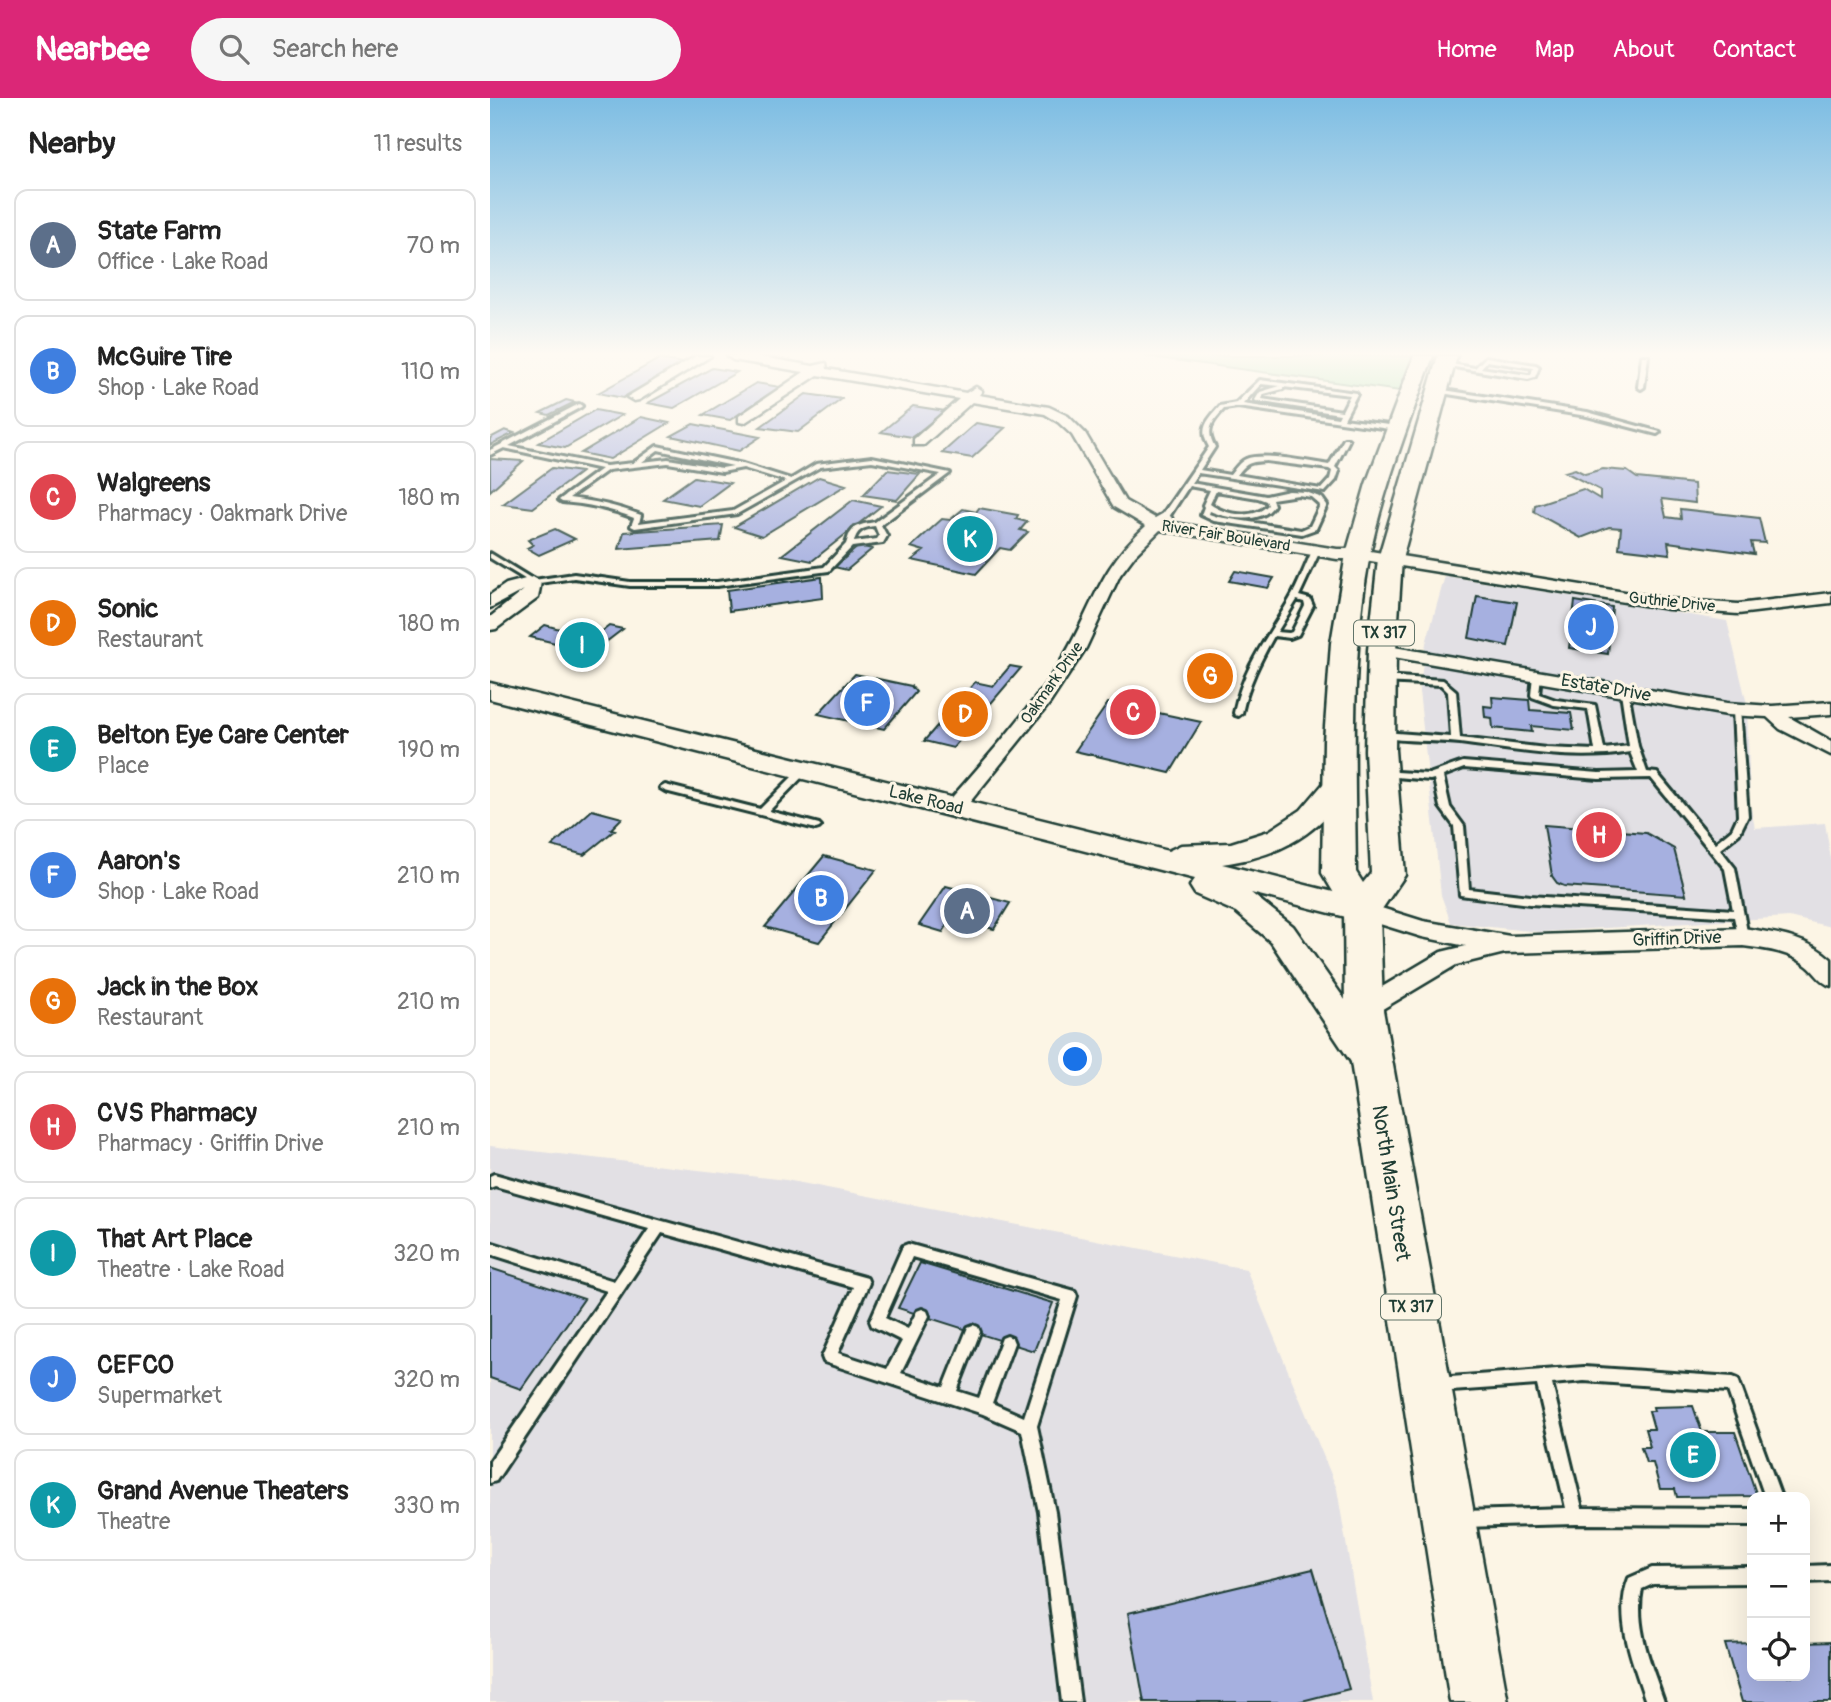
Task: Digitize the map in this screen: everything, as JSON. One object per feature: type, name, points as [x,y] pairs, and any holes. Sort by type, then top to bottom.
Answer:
[{"type":"main road","name":"TX 317","points":[[1395,431],[1358,554],[1345,643],[1339,783],[1339,873],[1362,910],[1388,875],[1381,773],[1382,650],[1390,559],[1422,431]]},
{"type":"main road","name":"Lake Road","points":[[490,691],[1362,910]]},
{"type":"main road","points":[[1124,850],[1187,856],[1223,853],[1261,845],[1289,833],[1308,820],[1339,783]]},
{"type":"main road","points":[[1124,850],[1247,904],[1282,934],[1371,1062]]},
{"type":"main road","name":"North Main Street","points":[[1362,910],[1364,1010],[1371,1062],[1479,1702]]},
{"type":"street","points":[[919,442],[932,431]]},
{"type":"street","name":"River Fair Boulevard","points":[[1092,431],[1133,501],[1160,522],[1315,551],[1390,559]]},
{"type":"street","name":"River Fair Boulevard","points":[[1160,522],[1338,546],[1358,554]]},
{"type":"street","name":"Oakmark Drive","points":[[954,808],[1001,754],[1064,669],[1082,642],[1099,601],[1119,564],[1160,522]]},
{"type":"street","name":"Guthrie Drive","points":[[1390,559],[1668,604],[1738,609],[1831,598]]},
{"type":"street","points":[[490,606],[513,588],[533,582],[532,594],[490,625]]},
{"type":"street","points":[[490,606],[508,612]]},
{"type":"street","name":"Estate Drive","points":[[1382,650],[1737,709],[1773,712],[1831,708]]},
{"type":"street","points":[[1773,712],[1787,725],[1831,749]]},
{"type":"street","name":"Griffin Drive","points":[[1362,910],[1422,929],[1510,945]]},
{"type":"street","name":"Griffin Drive","points":[[1364,1010],[1449,958],[1510,945],[1741,925],[1809,952],[1831,977]]},
{"type":"lane","points":[[490,453],[531,431]]},
{"type":"lane","points":[[1160,522],[1212,447],[1206,439],[1205,431]]},
{"type":"lane","points":[[1653,431],[1657,432]]},
{"type":"lane","points":[[1331,467],[1346,440]]},
{"type":"lane","points":[[502,446],[606,468],[668,461],[722,470],[743,466]]},
{"type":"lane","points":[[636,463],[657,448],[743,466],[792,481]]},
{"type":"lane","points":[[606,468],[562,500],[615,508],[638,517],[635,526],[735,513],[818,465],[872,459],[947,473],[877,524],[864,524],[857,528],[851,535],[850,545]]},
{"type":"lane","points":[[1195,471],[1232,477],[1258,481],[1319,490],[1323,491],[1333,480],[1336,471],[1331,467],[1254,459],[1241,465],[1232,477]]},
{"type":"lane","points":[[1187,484],[1267,498],[1283,493],[1302,494],[1318,497],[1324,505],[1313,527],[1302,532],[1205,515],[1207,501],[1214,489]]},
{"type":"lane","points":[[1208,507],[1222,512],[1260,515],[1271,505],[1267,498]]},
{"type":"lane","points":[[490,555],[533,582],[574,576],[630,584],[717,583],[826,569],[850,545],[880,541],[883,537],[877,524]]},
{"type":"lane","points":[[1238,713],[1242,694],[1256,658],[1274,634],[1295,597],[1315,551]]},
{"type":"lane","points":[[1274,634],[1290,636],[1297,629],[1309,606],[1307,601],[1295,597]]},
{"type":"lane","points":[[1537,675],[1535,695],[1554,702],[1591,707],[1600,753]]},
{"type":"lane","points":[[1382,679],[1443,683],[1452,691],[1456,740]]},
{"type":"lane","points":[[1625,692],[1634,748],[1644,776]]},
{"type":"lane","points":[[1714,848],[1733,835],[1743,817],[1737,709]]},
{"type":"lane","points":[[1381,734],[1600,753],[1634,748]]},
{"type":"lane","points":[[1381,773],[1430,776],[1463,765],[1599,776],[1654,775],[1730,868],[1741,925],[1464,892],[1459,826],[1445,807],[1438,774]]},
{"type":"lane","points":[[762,812],[803,769]]},
{"type":"lane","points":[[665,788],[816,826]]},
{"type":"lane","points":[[490,1182],[494,1180],[862,1283],[829,1357],[983,1407],[1029,1426]]},
{"type":"lane","points":[[490,1475],[659,1226]]},
{"type":"lane","points":[[490,1248],[617,1288]]},
{"type":"lane","points":[[911,1338],[877,1321],[908,1250],[994,1280],[1070,1296],[1029,1426],[1047,1512],[1071,1702]]},
{"type":"lane","points":[[891,1376],[922,1316]]},
{"type":"lane","points":[[948,1395],[973,1332]]},
{"type":"lane","points":[[983,1407],[1007,1343]]},
{"type":"lane","points":[[1424,1386],[1584,1374],[1733,1384],[1771,1492]]},
{"type":"lane","points":[[1543,1377],[1576,1516]]},
{"type":"lane","points":[[1447,1520],[1576,1516],[1747,1517]]},
{"type":"lane","points":[[1810,1574],[1831,1573]]},
{"type":"lane","points":[[1655,1702],[1640,1656],[1629,1603],[1635,1584],[1652,1576],[1747,1575]]},
{"type":"shaded area","points":[[1445,576],[1727,621],[1747,704],[1750,804],[1755,828],[1825,823],[1831,859],[1831,927],[1789,917],[1540,932],[1451,923],[1441,895],[1419,691],[1426,643]]},
{"type":"shaded area","points":[[490,1146],[786,1180],[1246,1269],[1337,1489],[1373,1702],[490,1702]]},
{"type":"building","points":[[503,431],[514,433],[490,445],[490,438]]},
{"type":"building","points":[[559,431],[595,431],[565,448],[538,443]]},
{"type":"building","points":[[618,431],[656,431],[610,459],[581,453]]},
{"type":"building","points":[[680,431],[728,431],[760,437],[739,451],[671,436]]},
{"type":"building","points":[[882,431],[920,431],[912,437]]},
{"type":"building","points":[[967,431],[1002,431],[972,458],[942,453]]},
{"type":"building","points":[[490,459],[523,461],[490,491]]},
{"type":"building","points":[[552,468],[581,472],[533,508],[503,504]]},
{"type":"building","points":[[1575,469],[1585,474],[1603,469],[1627,471],[1637,478],[1694,484],[1695,503],[1662,499],[1666,517],[1681,519],[1680,509],[1759,518],[1765,543],[1751,542],[1754,554],[1668,542],[1670,554],[1619,548],[1621,528],[1609,527],[1581,538],[1534,512],[1535,505],[1583,489],[1600,499],[1600,490],[1565,472]]},
{"type":"building","points":[[887,470],[920,474],[897,500],[863,495]]},
{"type":"building","points":[[694,477],[730,483],[699,506],[663,499]]},
{"type":"building","points":[[819,477],[846,485],[762,536],[734,527]]},
{"type":"building","points":[[853,500],[881,506],[812,561],[782,555]]},
{"type":"building","points":[[979,508],[1018,515],[1016,519],[1027,522],[1020,530],[1028,532],[1010,550],[1000,548],[976,574],[912,560],[924,551],[911,547],[942,519],[950,520],[963,509],[976,512]]},
{"type":"building","points":[[723,525],[720,541],[619,549],[624,532]]},
{"type":"building","points":[[555,529],[575,539],[539,555],[527,548],[533,545],[528,540]]},
{"type":"building","points":[[859,546],[872,549],[847,570],[834,567]]},
{"type":"building","points":[[1235,571],[1274,578],[1268,588],[1229,581]]},
{"type":"building","points":[[822,577],[823,598],[729,611],[727,590]]},
{"type":"building","points":[[1477,596],[1517,602],[1508,646],[1469,638]]},
{"type":"building","points":[[1575,601],[1612,607],[1608,654],[1569,648]]},
{"type":"building","points":[[545,625],[567,631],[574,625],[588,629],[581,633],[595,637],[609,626],[623,629],[593,652],[530,637]]},
{"type":"building","points":[[1192,665],[1235,674],[1227,687],[1185,679]]},
{"type":"building","points":[[1010,666],[1021,668],[953,748],[924,741],[975,682],[993,686]]},
{"type":"building","points":[[855,674],[911,686],[916,692],[884,729],[818,714]]},
{"type":"building","points":[[1120,697],[1139,701],[1135,708],[1201,722],[1170,773],[1075,751],[1108,703],[1114,704]]},
{"type":"building","points":[[1492,697],[1529,700],[1530,710],[1571,713],[1574,730],[1531,726],[1532,732],[1493,728],[1492,718],[1485,717],[1484,706],[1493,707]]},
{"type":"building","points":[[592,810],[622,818],[611,829],[615,830],[584,855],[552,846]]},
{"type":"building","points":[[1544,825],[1646,833],[1674,849],[1686,895],[1564,886],[1557,883],[1552,876]]},
{"type":"building","points":[[824,856],[876,870],[819,942],[765,927]]},
{"type":"building","points":[[946,886],[1010,903],[994,929],[952,918],[943,932],[919,925]]},
{"type":"building","points":[[920,1263],[1053,1303],[1034,1351],[898,1308]]},
{"type":"building","points":[[490,1268],[584,1299],[521,1389],[490,1378]]},
{"type":"building","points":[[1693,1406],[1702,1432],[1735,1432],[1756,1492],[1747,1492],[1747,1496],[1677,1497],[1675,1489],[1660,1489],[1653,1463],[1646,1463],[1641,1447],[1650,1447],[1645,1429],[1654,1429],[1649,1411],[1654,1411],[1653,1407]]},
{"type":"building","points":[[1313,1569],[1349,1689],[1298,1702],[1144,1702],[1128,1613]]},
{"type":"building","points":[[1831,1642],[1831,1702],[1742,1702],[1725,1644],[1747,1643],[1747,1681],[1810,1681],[1810,1643]]},
{"type":"place","name":"Grand Avenue Theaters","points":[[970,539]]},
{"type":"place","name":"CEFCO","points":[[1591,627]]},
{"type":"place","name":"That Art Place","points":[[582,645]]},
{"type":"place","name":"Jack in the Box","points":[[1210,676]]},
{"type":"place","name":"Aaron's","points":[[867,703]]},
{"type":"place","name":"Walgreens","points":[[1133,712]]},
{"type":"place","name":"Sonic","points":[[965,714]]},
{"type":"place","name":"CVS Pharmacy","points":[[1599,835]]},
{"type":"place","name":"McGuire Tire","points":[[821,898]]},
{"type":"place","name":"State Farm","points":[[967,911]]},
{"type":"place","name":"Belton Eye Care Center","points":[[1693,1455]]}]
